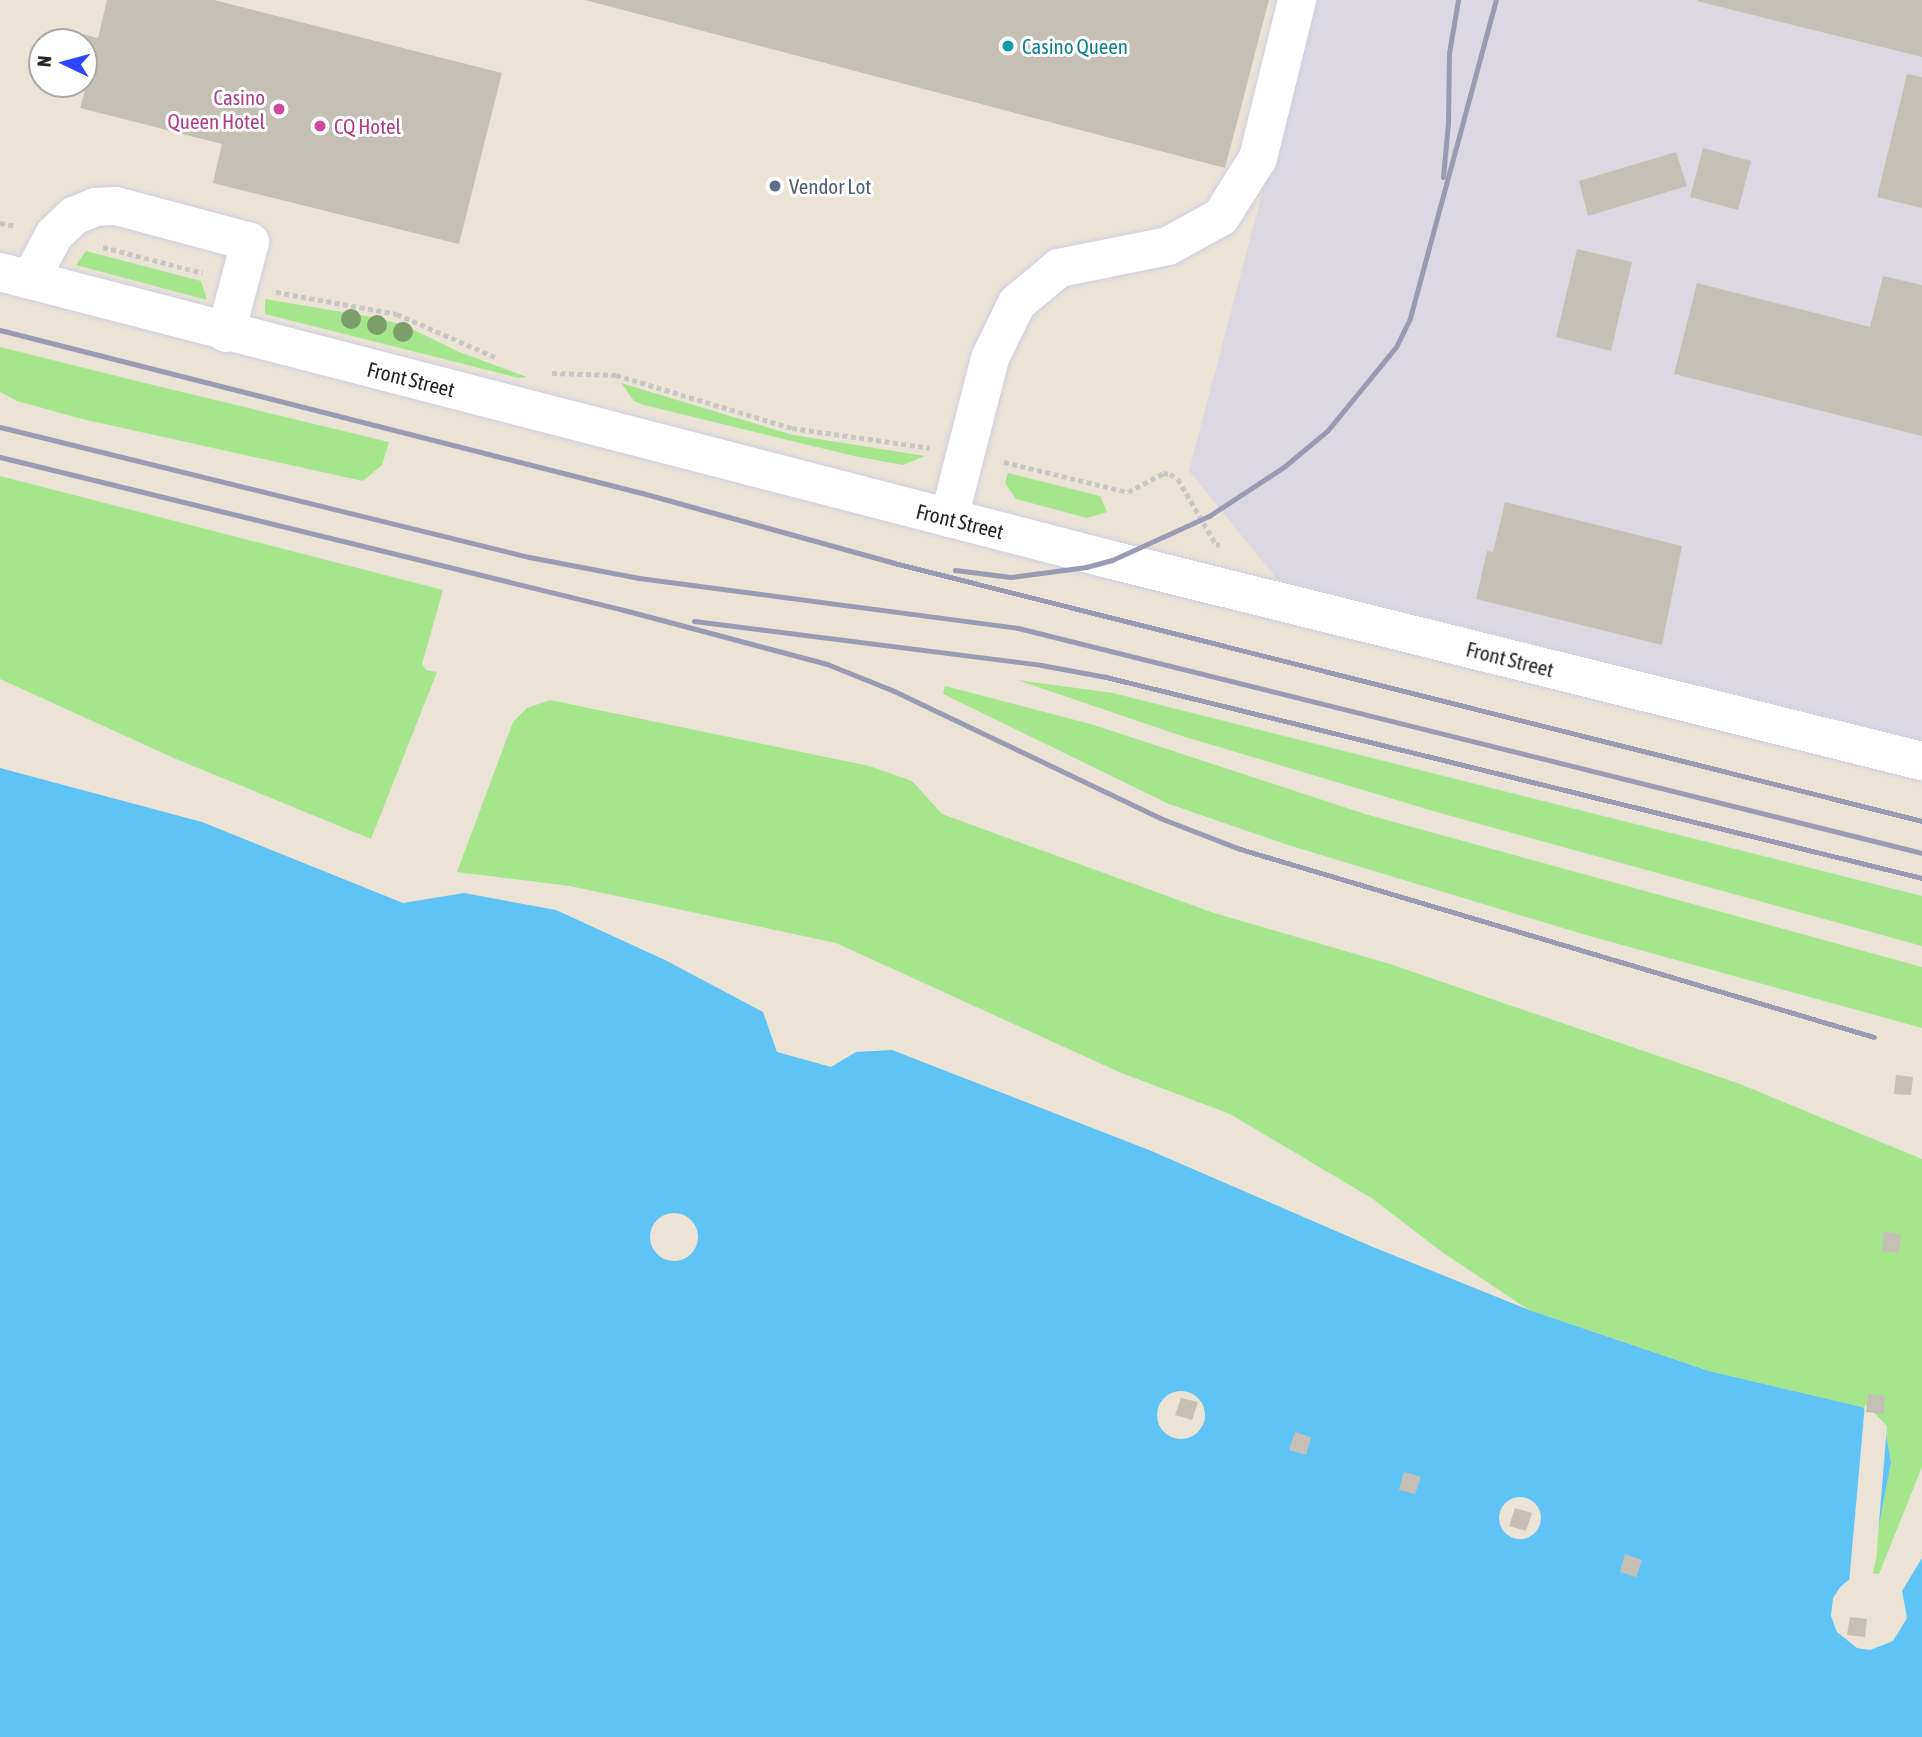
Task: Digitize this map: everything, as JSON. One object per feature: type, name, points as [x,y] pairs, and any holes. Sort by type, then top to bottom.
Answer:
[{"type":"street","points":[[949,518],[990,358],[1017,303],[1059,268],[1168,246],[1221,217],[1258,158],[1297,0]]},
{"type":"street","points":[[15,276],[74,216],[95,207],[116,206],[237,238],[250,242],[226,333]]},
{"type":"street","name":"Front Street","points":[[15,276],[226,333],[949,518],[1922,761]]},
{"type":"path","points":[[0,223],[12,225]]},
{"type":"path","points":[[95,244],[198,271]]},
{"type":"path","points":[[288,295],[397,314],[501,359]]},
{"type":"path","points":[[543,373],[616,375],[792,428],[932,448]]},
{"type":"path","points":[[1012,463],[1128,492],[1164,473],[1170,474],[1178,479],[1216,544],[1228,547]]},
{"type":"shaded area","points":[[1313,0],[1922,0],[1922,740],[1277,579],[1189,471]]},
{"type":"green space","points":[[86,251],[201,281],[207,300],[76,265]]},
{"type":"green space","points":[[265,299],[378,318],[406,326],[459,352],[527,377],[519,378],[265,314]]},
{"type":"green space","points":[[0,347],[389,442],[382,465],[363,481],[82,419],[17,401],[0,392]]},
{"type":"green space","points":[[621,383],[793,435],[925,456],[903,465],[854,456],[644,405],[634,401]]},
{"type":"green space","points":[[1008,473],[1100,496],[1107,512],[1087,518],[1016,499],[1005,483]]},
{"type":"green space","points":[[0,476],[443,590],[422,664],[426,670],[437,672],[371,839],[176,759],[0,679]]},
{"type":"green space","points":[[1017,680],[1113,693],[1922,896],[1922,946],[1440,813],[1182,736]]},
{"type":"green space","points":[[945,686],[1094,725],[1365,814],[1922,967],[1922,1028],[1586,935],[1288,845],[1169,804],[943,694]]},
{"type":"green space","points":[[550,700],[869,766],[912,781],[942,814],[1214,913],[1390,964],[1740,1084],[1922,1159],[1922,1467],[1879,1574],[1870,1573],[1891,1461],[1885,1429],[1862,1407],[1709,1371],[1529,1310],[1442,1252],[1373,1199],[1230,1114],[1119,1072],[836,943],[570,886],[457,872],[513,722],[527,708]]},
{"type":"water","points":[[0,768],[202,822],[403,903],[464,893],[556,910],[665,960],[763,1012],[777,1052],[831,1067],[856,1052],[892,1050],[1149,1150],[1373,1247],[1529,1310],[1709,1371],[1862,1407],[1885,1429],[1891,1462],[1870,1573],[1855,1575],[1840,1587],[1833,1598],[1831,1616],[1837,1632],[1857,1648],[1870,1650],[1893,1641],[1907,1618],[1902,1591],[1922,1558],[1922,1737],[0,1737]]},
{"type":"pier","points":[[674,1213],[691,1220],[698,1237],[691,1254],[674,1261],[657,1254],[650,1237],[657,1220]]},
{"type":"pier","points":[[1181,1391],[1198,1398],[1205,1415],[1198,1432],[1181,1439],[1164,1432],[1157,1415],[1164,1398]]},
{"type":"pier","points":[[1865,1404],[1887,1426],[1876,1560],[1872,1575],[1849,1583]]},
{"type":"pier","points":[[1520,1497],[1535,1503],[1541,1518],[1535,1533],[1520,1539],[1505,1533],[1499,1518],[1505,1503]]},
{"type":"building","name":"CQ Hotel","points":[[107,0],[214,0],[502,73],[459,244],[213,183],[222,144],[80,108],[83,98],[98,98],[98,38]]},
{"type":"building","name":"Casino Queen","points":[[585,0],[1269,0],[1225,168]]},
{"type":"building","points":[[1698,0],[1922,0],[1922,57],[1697,1]]},
{"type":"building","points":[[1907,74],[1922,77],[1922,208],[1877,197]]},
{"type":"building","points":[[1703,148],[1751,161],[1738,210],[1690,197]]},
{"type":"building","points":[[1676,152],[1687,186],[1588,216],[1579,181]]},
{"type":"building","points":[[1577,249],[1632,262],[1611,351],[1556,337]]},
{"type":"building","points":[[1883,276],[1922,285],[1922,436],[1674,374],[1697,283],[1870,327]]},
{"type":"building","points":[[1505,502],[1682,546],[1662,645],[1476,599],[1487,551],[1493,552]]},
{"type":"building","points":[[1896,1075],[1913,1077],[1911,1095],[1894,1094]]},
{"type":"building","points":[[1883,1232],[1901,1234],[1899,1253],[1882,1251]]},
{"type":"building","points":[[1868,1394],[1885,1396],[1884,1414],[1866,1412]]},
{"type":"building","points":[[1181,1398],[1198,1402],[1192,1420],[1175,1415]]},
{"type":"building","points":[[1295,1432],[1311,1437],[1306,1455],[1289,1450]]},
{"type":"building","points":[[1404,1472],[1421,1477],[1415,1494],[1399,1490]]},
{"type":"building","points":[[1515,1508],[1532,1513],[1526,1531],[1509,1526]]},
{"type":"building","points":[[1625,1554],[1642,1560],[1636,1577],[1620,1572]]},
{"type":"building","points":[[1850,1617],[1867,1619],[1865,1637],[1847,1635]]},
{"type":"railway","points":[[1443,177],[1448,123],[1449,53],[1458,0]]},
{"type":"railway","points":[[955,570],[1011,577],[1086,567],[1112,560],[1209,516],[1285,466],[1328,430],[1396,347],[1410,318],[1496,0]]},
{"type":"railway","points":[[0,330],[642,493],[894,563],[1922,821]]},
{"type":"railway","points":[[0,427],[529,557],[639,578],[1018,628],[1922,853]]},
{"type":"railway","points":[[0,457],[624,610],[827,664],[894,691],[1160,818],[1240,849],[1874,1037]]},
{"type":"railway","points":[[694,621],[1041,665],[1106,677],[1922,878]]},
{"type":"place","name":"Casino Queen","points":[[1008,46]]},
{"type":"place","name":"Casino Queen Hotel","points":[[279,109]]},
{"type":"place","name":"CQ Hotel","points":[[320,126]]},
{"type":"place","name":"Vendor Lot","points":[[775,186]]}]
